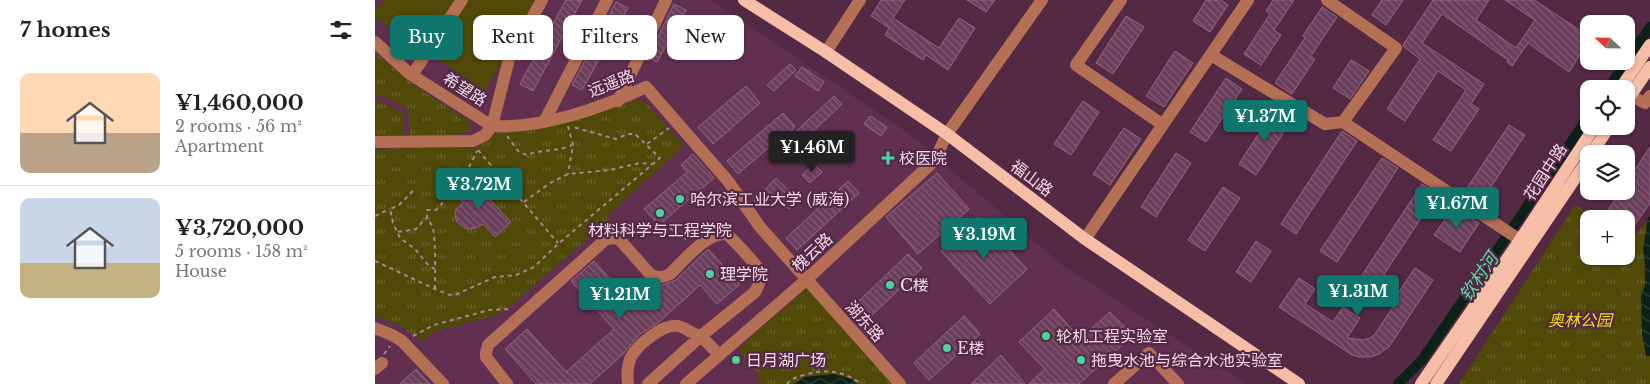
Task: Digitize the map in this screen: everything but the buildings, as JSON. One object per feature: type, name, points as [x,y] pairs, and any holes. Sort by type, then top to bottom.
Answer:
[{"type":"main road","name":"福山路","points":[[744,0],[826,52],[947,134],[1085,239],[1299,384]]},
{"type":"main road","points":[[1626,80],[1650,45]]},
{"type":"main road","points":[[1638,100],[1650,67]]},
{"type":"main road","name":"花园中路","points":[[1421,384],[1517,238],[1589,135]]},
{"type":"main road","points":[[1436,384],[1580,171]]},
{"type":"street","points":[[412,75],[463,0]]},
{"type":"street","points":[[375,142],[473,141],[485,135],[492,126],[509,59],[542,0]]},
{"type":"street","points":[[544,122],[607,0]]},
{"type":"street","points":[[618,101],[667,0]]},
{"type":"street","points":[[826,52],[860,0]]},
{"type":"street","name":"槐云路","points":[[686,384],[806,280],[933,161],[947,134],[1042,0]]},
{"type":"street","points":[[1121,0],[1076,65],[1163,125]]},
{"type":"street","points":[[1085,239],[1248,0]]},
{"type":"street","points":[[1327,0],[1396,48],[1343,122]]},
{"type":"street","name":"希望路","points":[[375,42],[412,75],[492,126]]},
{"type":"street","points":[[1211,55],[1325,124],[1343,122],[1517,238]]},
{"type":"street","name":"远遥路","points":[[492,126],[566,121],[618,101],[646,87],[728,181],[760,227],[806,280]]},
{"type":"street","points":[[507,384],[486,357],[487,349],[492,341],[605,240],[619,239],[650,274],[656,277],[663,277],[670,274],[708,238],[717,234],[727,234],[759,267],[761,279],[755,292],[701,336],[648,384]]},
{"type":"street","name":"湖东路","points":[[806,280],[900,384]]},
{"type":"street","points":[[628,384],[627,375],[632,356],[637,348],[659,330],[678,326],[701,336],[719,355]]},
{"type":"street","points":[[375,328],[402,341],[443,384]]},
{"type":"street","points":[[1114,384],[1149,353],[1178,384]]},
{"type":"path","points":[[375,261],[449,295],[457,294],[495,277],[516,275],[534,267],[660,158],[635,134],[628,134],[616,139],[566,121]]},
{"type":"path","points":[[566,121],[572,145],[568,174]]},
{"type":"path","points":[[646,145],[677,122]]},
{"type":"path","points":[[506,126],[507,137],[519,152],[527,155],[545,150],[561,150],[572,145]]},
{"type":"path","points":[[398,232],[416,229],[426,218],[427,210],[436,210],[454,191],[478,150],[559,244]]},
{"type":"path","points":[[524,202],[550,183],[568,174],[610,170],[640,163],[653,164]]},
{"type":"path","points":[[375,216],[399,205],[413,190]]},
{"type":"path","points":[[390,210],[393,223],[400,238],[415,249],[429,266],[435,269]]},
{"type":"path","points":[[426,218],[433,227],[435,289]]},
{"type":"path","points":[[670,228],[698,248]]},
{"type":"path","points":[[378,366],[385,351],[391,346],[434,325],[489,310],[528,309]]},
{"type":"path","points":[[787,384],[792,378],[819,371],[838,372],[853,378],[861,384]]},
{"type":"shaded area","name":"哈尔滨工业大学 (威海)","points":[[375,0],[710,0],[732,15],[667,15],[667,60],[744,60],[744,23],[908,133],[1062,265],[1246,384],[375,384]]},
{"type":"green space","points":[[383,0],[536,0],[528,15],[473,15],[473,60],[502,60],[485,91],[438,60],[463,60],[463,15],[390,15],[390,28],[375,18],[375,13]]},
{"type":"green space","points":[[375,52],[408,80],[469,121],[471,129],[451,135],[410,136],[408,109],[375,93]]},
{"type":"green space","points":[[375,99],[404,113],[404,135],[375,136]]},
{"type":"green space","points":[[638,99],[645,102],[684,146],[607,216],[609,220],[501,314],[436,331],[422,341],[398,325],[375,316],[375,149],[458,147],[471,149],[479,146],[492,134],[620,105]]},
{"type":"green space","name":"奥林公园","points":[[1575,205],[1583,210],[1580,210],[1580,265],[1635,265],[1635,235],[1650,218],[1650,384],[1459,384]]},
{"type":"green space","points":[[807,288],[894,384],[759,384],[756,371],[738,349]]},
{"type":"water","points":[[1648,217],[1650,217],[1650,356],[1646,356],[1642,333],[1641,297],[1645,284],[1643,249]]},
{"type":"water","points":[[834,374],[851,379],[857,384],[794,384],[804,377]]},
{"type":"waterway","name":"钦村河","points":[[1614,80],[1650,27]]},
{"type":"waterway","name":"钦村河","points":[[1398,384],[1422,360],[1580,129]]},
{"type":"place","name":"校医院","points":[[888,158]]},
{"type":"place","name":"哈尔滨工业大学 (威海)","points":[[680,199]]},
{"type":"place","name":"材料科学与工程学院","points":[[660,213]]},
{"type":"place","name":"理学院","points":[[710,274]]},
{"type":"place","name":"C楼","points":[[890,285]]},
{"type":"place","name":"轮机工程实验室","points":[[1046,336]]},
{"type":"place","name":"E楼","points":[[947,348]]},
{"type":"place","name":"日月湖广场","points":[[736,360]]},
{"type":"place","name":"拖曳水池与综合水池实验室","points":[[1081,360]]}]
